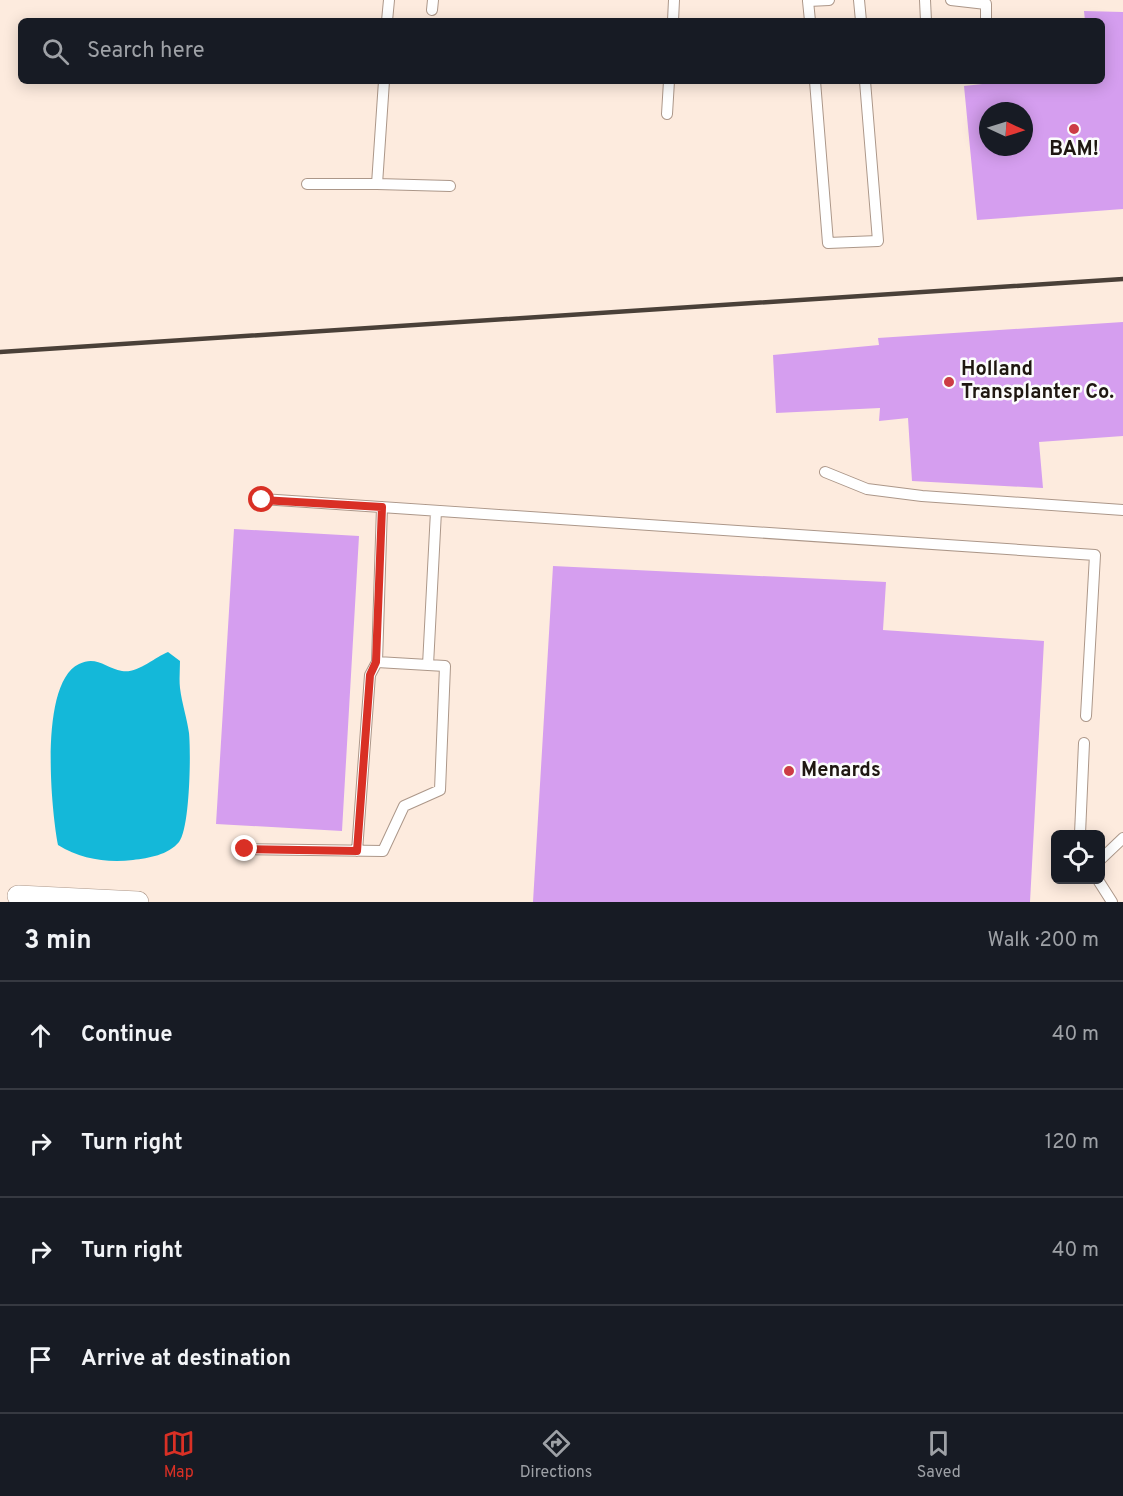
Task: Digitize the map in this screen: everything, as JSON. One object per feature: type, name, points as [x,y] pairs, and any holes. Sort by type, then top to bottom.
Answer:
[{"type":"street","points":[[18,896],[138,902]]},
{"type":"lane","points":[[387,18],[389,0]]},
{"type":"lane","points":[[673,18],[674,0]]},
{"type":"lane","points":[[810,18],[808,1],[829,0]]},
{"type":"lane","points":[[859,0],[861,18]]},
{"type":"lane","points":[[925,0],[926,18]]},
{"type":"lane","points":[[951,0],[986,4],[986,18]]},
{"type":"lane","points":[[377,184],[384,84]]},
{"type":"lane","points":[[667,114],[669,84]]},
{"type":"lane","points":[[815,84],[828,243],[878,241],[865,84]]},
{"type":"lane","points":[[307,184],[450,186]]},
{"type":"lane","points":[[825,472],[867,489],[1123,510]]},
{"type":"lane","points":[[262,500],[1095,555],[1086,717]]},
{"type":"lane","points":[[357,851],[370,675],[376,662],[382,507]]},
{"type":"lane","points":[[428,665],[436,511]]},
{"type":"lane","points":[[245,849],[383,851],[404,806],[440,790],[445,666],[376,662]]},
{"type":"lane","points":[[1080,830],[1084,743]]},
{"type":"lane","points":[[1105,856],[1123,838]]},
{"type":"lane","points":[[1101,884],[1112,902]]},
{"type":"water","points":[[168,652],[180,661],[180,688],[190,743],[188,807],[183,834],[179,842],[158,855],[123,861],[94,859],[67,850],[58,845],[51,776],[53,720],[58,695],[66,676],[79,664],[91,661],[122,671],[134,670]]},
{"type":"building","name":"BAM!","points":[[1084,11],[1123,12],[1123,209],[977,220],[964,86],[1105,84],[1105,18],[1085,18]]},
{"type":"building","name":"Holland Transplanter Co.","points":[[1123,322],[1123,436],[1039,442],[1043,488],[912,481],[908,418],[879,421],[880,408],[776,413],[773,355],[879,345],[878,338]]},
{"type":"building","points":[[234,529],[359,536],[342,831],[216,824]]},
{"type":"building","name":"Menards","points":[[553,566],[886,582],[883,630],[1044,641],[1030,902],[533,902]]},
{"type":"railway","points":[[0,352],[1123,279]]},
{"type":"place","name":"BAM!","points":[[1074,129]]},
{"type":"place","name":"Holland Transplanter Co.","points":[[949,382]]},
{"type":"place","name":"Menards","points":[[789,771]]},
{"type":"route","points":[[245,849],[357,851],[370,675],[376,662],[382,507],[262,500]]}]
